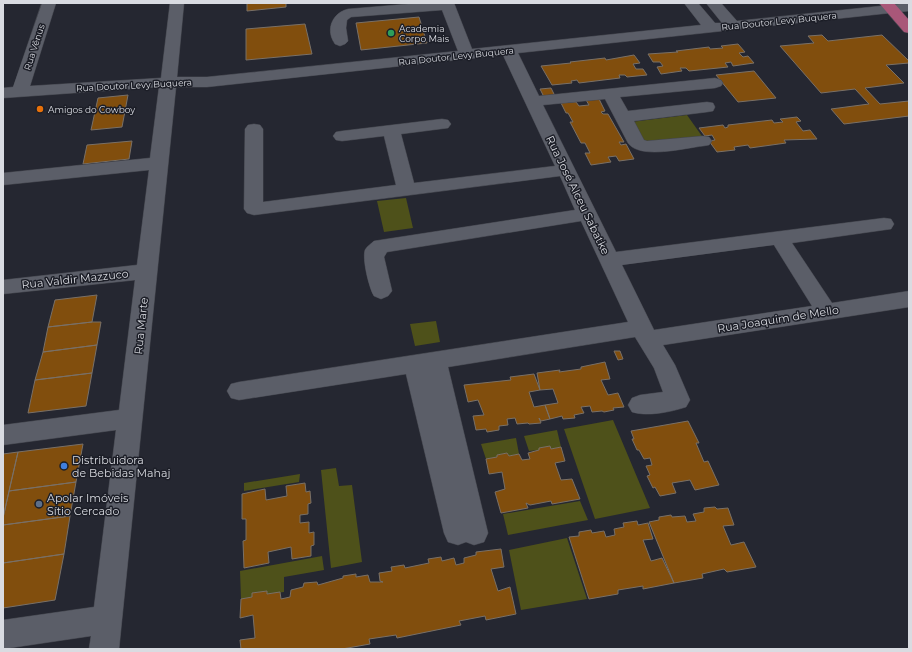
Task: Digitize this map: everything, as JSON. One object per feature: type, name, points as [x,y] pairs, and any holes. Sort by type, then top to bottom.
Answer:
[{"type":"main road","points":[[899,11],[909,29]]},
{"type":"street","name":"Rua Vênus","points":[[20,92],[49,3]]},
{"type":"street","name":"Rua Marte","points":[[104,649],[177,3]]},
{"type":"street","points":[[691,3],[711,28]]},
{"type":"street","points":[[713,3],[733,26]]},
{"type":"street","points":[[340,41],[338,20],[342,15],[348,13],[448,4],[467,55]]},
{"type":"street","name":"Rua Doutor Levy Buquera","points":[[3,93],[167,82],[207,82],[509,51],[711,28],[899,11]]},
{"type":"street","name":"Rua José Alceu Sabatke","points":[[509,51],[645,334],[664,365],[678,400],[640,405]]},
{"type":"street","points":[[533,101],[715,83]]},
{"type":"street","points":[[610,93],[637,143],[643,146],[651,147],[704,141]]},
{"type":"street","points":[[623,117],[707,107]]},
{"type":"street","points":[[342,136],[442,124]]},
{"type":"street","points":[[254,129],[254,208],[566,170]]},
{"type":"street","points":[[391,130],[406,189]]},
{"type":"street","points":[[3,179],[160,163]]},
{"type":"street","points":[[381,291],[374,257],[375,251],[381,246],[587,214]]},
{"type":"street","points":[[610,260],[884,224]]},
{"type":"street","points":[[779,238],[826,312]]},
{"type":"street","name":"Rua Valdir Mazzuco","points":[[3,287],[147,271]]},
{"type":"street","name":"Rua Joaquim de Mello","points":[[239,391],[425,362],[826,312],[909,299]]},
{"type":"street","points":[[425,362],[466,533]]},
{"type":"street","points":[[3,435],[131,418]]},
{"type":"street","points":[[3,635],[108,619]]},
{"type":"green space","points":[[687,115],[704,139],[645,145],[631,122]]},
{"type":"green space","points":[[406,198],[413,228],[384,232],[377,201]]},
{"type":"green space","points":[[436,321],[440,342],[415,346],[410,324]]},
{"type":"green space","points":[[613,420],[650,508],[595,519],[564,429]]},
{"type":"green space","points":[[557,430],[561,447],[551,449],[550,446],[539,448],[539,450],[529,451],[524,436]]},
{"type":"green space","points":[[516,438],[519,454],[509,456],[507,453],[486,459],[481,444]]},
{"type":"green space","points":[[336,468],[339,486],[352,485],[362,562],[331,568],[321,470]]},
{"type":"green space","points":[[300,474],[299,482],[244,491],[244,483]]},
{"type":"green space","points":[[580,501],[588,520],[508,535],[503,514]]},
{"type":"green space","points":[[567,538],[587,599],[521,610],[509,550]]},
{"type":"green space","points":[[322,556],[324,570],[284,577],[284,592],[267,594],[267,591],[253,593],[252,597],[241,599],[240,571]]},
{"type":"building","points":[[247,3],[286,3],[286,7],[247,11]]},
{"type":"building","name":"Academia Corpo Mais","points":[[419,17],[427,43],[361,50],[356,23]]},
{"type":"building","points":[[305,24],[312,54],[246,60],[246,29]]},
{"type":"building","points":[[822,35],[828,41],[882,35],[909,61],[909,63],[886,65],[904,83],[865,88],[880,104],[909,101],[909,116],[844,124],[831,109],[869,104],[855,89],[821,93],[780,46],[814,43],[808,36]]},
{"type":"building","points":[[738,44],[745,52],[739,53],[743,57],[748,56],[754,63],[733,66],[731,62],[725,63],[728,67],[689,71],[686,68],[680,68],[682,71],[661,74],[657,67],[663,66],[660,62],[653,62],[648,54],[678,52],[676,51],[709,47],[710,49],[723,48],[721,46]]},
{"type":"building","points":[[634,55],[640,63],[633,64],[636,69],[643,69],[647,75],[627,77],[625,75],[619,75],[620,78],[579,83],[577,80],[571,81],[572,83],[552,85],[541,66],[605,58],[606,60]]},
{"type":"building","points":[[754,71],[776,98],[738,102],[716,75]]},
{"type":"building","points":[[551,88],[555,96],[544,97],[540,89]]},
{"type":"building","points":[[128,95],[122,127],[91,130],[98,98]]},
{"type":"building","points":[[599,99],[605,111],[601,112],[603,114],[608,114],[624,142],[619,142],[621,145],[626,144],[634,159],[619,161],[616,156],[608,157],[611,162],[591,165],[585,153],[590,153],[585,143],[581,143],[570,122],[573,122],[561,103],[576,102],[579,106],[589,105],[586,100]]},
{"type":"building","points":[[797,117],[801,121],[796,122],[803,131],[810,130],[817,139],[784,140],[786,143],[750,148],[748,145],[734,147],[735,150],[717,152],[709,141],[715,140],[712,135],[705,136],[699,128],[723,125],[725,128],[728,127],[728,125],[772,120],[774,123],[783,122],[780,119]]},
{"type":"building","points":[[132,141],[129,159],[83,164],[87,145]]},
{"type":"building","points":[[97,295],[92,322],[48,327],[55,300]]},
{"type":"building","points":[[101,322],[97,345],[43,352],[48,327]]},
{"type":"building","points":[[97,345],[92,373],[35,380],[43,352]]},
{"type":"building","points":[[614,351],[620,351],[623,359],[618,360]]},
{"type":"building","points":[[605,362],[610,379],[601,380],[608,395],[618,393],[624,407],[613,408],[614,410],[604,412],[592,412],[590,406],[581,407],[584,413],[574,415],[575,418],[563,419],[562,416],[550,419],[545,405],[558,403],[553,389],[540,390],[537,373],[581,369],[581,367]]},
{"type":"building","points":[[92,373],[86,406],[28,413],[35,380]]},
{"type":"building","points":[[534,374],[540,390],[529,392],[534,407],[545,405],[550,419],[541,421],[539,418],[541,423],[517,424],[515,418],[507,419],[508,425],[499,426],[499,430],[487,432],[486,429],[476,430],[473,416],[484,415],[478,400],[468,402],[464,385],[511,380],[510,377]]},
{"type":"building","points":[[688,421],[699,443],[696,443],[704,462],[708,461],[719,485],[695,490],[690,480],[672,483],[676,493],[660,496],[655,487],[653,488],[647,476],[650,475],[646,466],[652,465],[650,458],[644,459],[639,450],[637,450],[632,439],[634,439],[631,431]]},
{"type":"building","points":[[83,444],[76,482],[9,491],[18,452]]},
{"type":"building","points":[[550,446],[551,449],[561,447],[565,461],[555,463],[561,480],[572,479],[580,499],[552,504],[551,501],[530,505],[526,503],[528,508],[501,513],[495,492],[505,489],[502,472],[489,474],[486,459],[507,453],[509,456],[519,454],[522,460],[530,459],[528,453],[539,450],[539,448]]},
{"type":"building","points":[[18,452],[3,518],[3,454]]},
{"type":"building","name":"Apolar Imóveis Sítio Cercado","points":[[76,482],[70,516],[3,525],[3,518],[9,491]]},
{"type":"building","points":[[305,483],[306,492],[310,491],[311,503],[308,504],[308,514],[300,515],[300,523],[309,522],[309,533],[314,532],[314,545],[311,546],[311,556],[292,559],[291,547],[268,552],[269,563],[244,568],[243,541],[246,540],[246,519],[242,519],[242,494],[265,489],[266,500],[287,496],[286,486]]},
{"type":"building","points":[[715,507],[717,509],[728,508],[734,525],[723,526],[731,545],[744,542],[756,567],[727,572],[724,569],[702,574],[703,578],[674,583],[649,522],[659,520],[659,517],[671,515],[672,517],[685,516],[687,522],[696,521],[693,514],[704,512],[704,508]]},
{"type":"building","points":[[70,516],[64,554],[3,563],[3,525]]},
{"type":"building","points":[[637,521],[638,525],[648,523],[653,539],[643,540],[651,561],[662,558],[674,583],[643,589],[643,586],[618,590],[618,594],[589,599],[569,537],[579,536],[579,532],[591,530],[592,533],[604,531],[606,537],[615,535],[614,529],[624,527],[623,523]]},
{"type":"building","points":[[501,549],[504,567],[491,569],[498,591],[510,587],[516,614],[486,620],[485,616],[459,621],[461,625],[397,638],[396,635],[369,639],[370,644],[342,649],[241,649],[240,640],[255,638],[253,615],[240,618],[241,599],[252,597],[252,593],[267,591],[267,594],[280,592],[281,599],[290,597],[291,590],[303,587],[304,583],[317,582],[318,585],[343,578],[343,576],[356,574],[356,577],[368,575],[370,582],[383,582],[380,581],[379,573],[392,571],[391,567],[404,565],[405,568],[429,563],[428,559],[441,557],[442,561],[454,558],[456,565],[464,563],[464,558],[476,555],[476,552]]},
{"type":"building","points":[[64,554],[55,600],[3,608],[3,563]]},
{"type":"place","name":"Academia Corpo Mais","points":[[391,33]]},
{"type":"place","name":"Amigos do Cowboy","points":[[40,109]]},
{"type":"place","name":"Distribuidora de Bebidas Mahaj","points":[[64,466]]},
{"type":"place","name":"Apolar Imóveis Sítio Cercado","points":[[39,504]]}]
